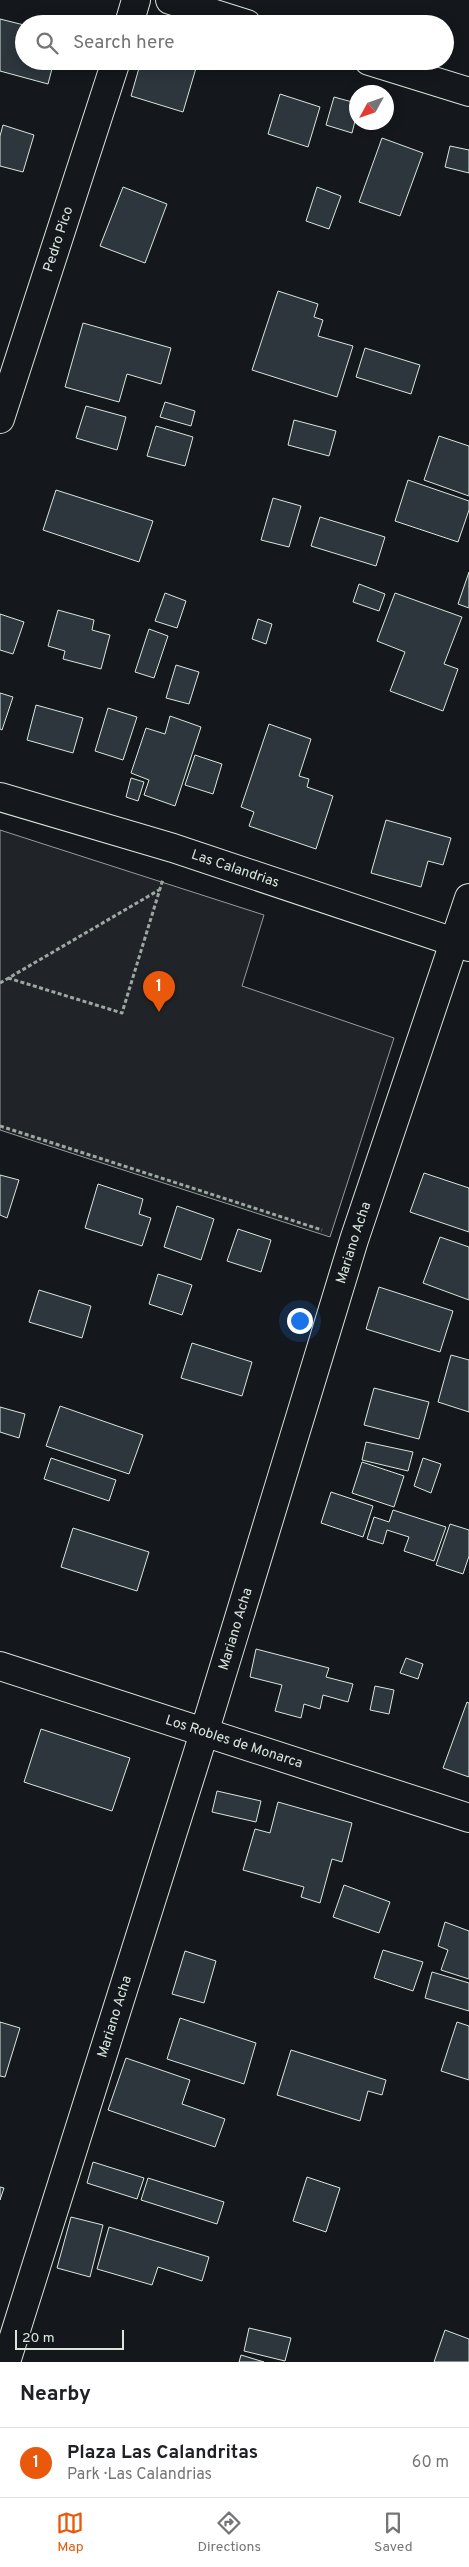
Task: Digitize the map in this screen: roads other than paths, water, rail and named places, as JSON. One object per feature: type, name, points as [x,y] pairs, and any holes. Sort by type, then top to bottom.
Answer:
[{"type":"street","points":[[132,15],[136,0]]},
{"type":"street","points":[[170,0],[218,15]]},
{"type":"street","name":"Pedro Pico","points":[[0,418],[113,70]]},
{"type":"street","points":[[398,70],[469,92]]},
{"type":"street","name":"Las Calandrias","points":[[0,797],[173,848],[462,945]]},
{"type":"street","name":"Mariano Acha","points":[[6,2362],[204,1733],[354,1240],[462,945],[469,898]]},
{"type":"street","name":"Los Robles de Monarca","points":[[0,1666],[469,1818]]},
{"type":"place","name":"Plaza Las Calandritas","points":[[159,1012]]}]
